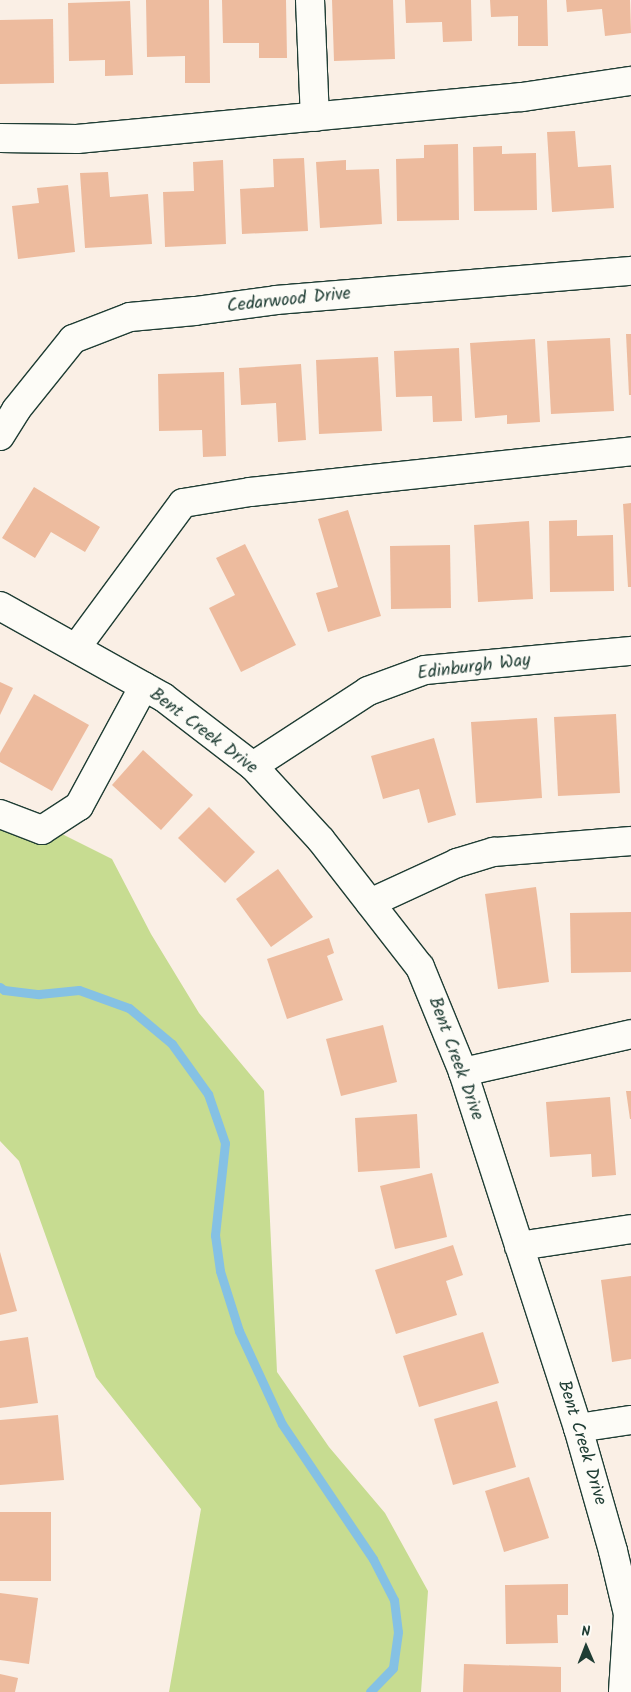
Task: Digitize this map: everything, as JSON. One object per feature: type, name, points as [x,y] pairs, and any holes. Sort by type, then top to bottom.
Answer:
[{"type":"street","points":[[310,0],[315,116]]},
{"type":"street","points":[[0,138],[77,139],[522,97],[631,81]]},
{"type":"street","name":"Cedarwood Drive","points":[[0,436],[16,410],[73,339],[130,317],[276,300],[631,271]]},
{"type":"street","points":[[76,648],[183,503],[250,492],[631,451]]},
{"type":"street","name":"Bent Creek Drive","points":[[0,606],[163,697],[252,766],[320,840],[420,967],[463,1072],[578,1428],[630,1613],[623,1692]]},
{"type":"street","name":"Edinburgh Way","points":[[252,766],[368,691],[425,670],[631,651]]},
{"type":"street","points":[[0,814],[42,830],[79,806],[144,686]]},
{"type":"street","points":[[370,903],[457,863],[494,852],[631,841]]},
{"type":"street","points":[[463,1072],[631,1034]]},
{"type":"street","points":[[519,1246],[631,1229]]},
{"type":"street","points":[[578,1428],[631,1420]]},
{"type":"green space","points":[[0,815],[32,819],[112,859],[151,934],[199,1013],[264,1091],[277,1372],[329,1447],[385,1513],[428,1591],[421,1692],[169,1692],[201,1509],[96,1377],[19,1161],[0,1141]]},
{"type":"building","points":[[146,0],[209,0],[210,83],[185,83],[185,56],[147,57]]},
{"type":"building","points":[[222,0],[286,0],[287,58],[259,58],[259,43],[223,43]]},
{"type":"building","points":[[332,0],[393,0],[395,59],[334,61]]},
{"type":"building","points":[[405,0],[471,0],[472,41],[443,42],[442,22],[406,23]]},
{"type":"building","points":[[490,0],[547,0],[548,46],[518,46],[518,16],[491,17]]},
{"type":"building","points":[[566,0],[630,0],[631,33],[605,36],[602,9],[567,12]]},
{"type":"building","points":[[130,1],[133,75],[105,76],[105,60],[69,61],[68,3]]},
{"type":"building","points":[[53,19],[54,83],[0,84],[0,20]]},
{"type":"building","points":[[575,131],[578,167],[611,165],[614,208],[552,212],[547,132]]},
{"type":"building","points":[[458,144],[459,220],[397,221],[396,159],[424,158],[424,145]]},
{"type":"building","points":[[502,146],[502,154],[536,153],[537,210],[474,211],[473,147]]},
{"type":"building","points":[[304,158],[308,231],[242,234],[240,189],[274,187],[273,159]]},
{"type":"building","points":[[223,160],[226,244],[165,247],[163,192],[194,191],[193,162]]},
{"type":"building","points":[[346,160],[346,170],[379,169],[382,224],[320,228],[316,162]]},
{"type":"building","points":[[108,172],[110,197],[148,194],[152,244],[85,248],[80,173]]},
{"type":"building","points":[[68,185],[75,252],[18,259],[12,206],[39,203],[37,188]]},
{"type":"building","points":[[626,334],[631,334],[631,395],[629,395]]},
{"type":"building","points":[[610,338],[614,411],[551,414],[547,341]]},
{"type":"building","points":[[535,339],[540,422],[507,424],[507,415],[475,418],[470,343]]},
{"type":"building","points":[[459,348],[462,421],[433,422],[432,396],[396,397],[394,351]]},
{"type":"building","points":[[378,357],[382,431],[319,434],[316,360]]},
{"type":"building","points":[[301,364],[306,440],[278,442],[276,403],[241,405],[239,368]]},
{"type":"building","points":[[224,372],[226,456],[203,457],[202,430],[159,431],[158,374]]},
{"type":"building","points":[[34,487],[100,527],[85,552],[51,532],[35,558],[2,538]]},
{"type":"building","points":[[631,503],[631,587],[628,587],[623,504]]},
{"type":"building","points":[[348,510],[381,616],[328,632],[316,593],[338,587],[318,519]]},
{"type":"building","points":[[577,520],[577,536],[613,535],[614,591],[550,592],[549,521]]},
{"type":"building","points":[[529,521],[533,599],[478,602],[474,525]]},
{"type":"building","points":[[245,544],[296,645],[241,672],[209,608],[235,595],[216,558]]},
{"type":"building","points":[[450,545],[451,608],[391,609],[390,546]]},
{"type":"building","points":[[0,682],[13,688],[0,715]]},
{"type":"building","points":[[34,694],[89,725],[52,791],[0,762],[0,753]]},
{"type":"building","points":[[616,714],[620,793],[558,796],[554,717]]},
{"type":"building","points":[[537,718],[542,798],[476,803],[471,722]]},
{"type":"building","points":[[434,738],[456,815],[428,823],[419,789],[383,799],[371,756]]},
{"type":"building","points":[[143,750],[193,795],[161,830],[112,785]]},
{"type":"building","points":[[209,807],[255,852],[225,883],[178,838]]},
{"type":"building","points":[[278,869],[313,917],[271,947],[236,899]]},
{"type":"building","points":[[536,887],[549,982],[498,989],[485,894]]},
{"type":"building","points":[[631,912],[631,972],[571,973],[570,913]]},
{"type":"building","points":[[329,938],[334,953],[327,956],[343,1000],[287,1019],[267,959]]},
{"type":"building","points":[[383,1025],[397,1082],[341,1096],[326,1039]]},
{"type":"building","points":[[626,1091],[631,1091],[631,1119],[630,1119]]},
{"type":"building","points":[[610,1097],[616,1175],[592,1177],[591,1154],[550,1157],[546,1102]]},
{"type":"building","points":[[417,1114],[420,1168],[358,1172],[355,1118]]},
{"type":"building","points":[[432,1173],[447,1237],[395,1249],[380,1186]]},
{"type":"building","points":[[453,1245],[463,1275],[446,1281],[457,1315],[396,1334],[375,1270]]},
{"type":"building","points":[[0,1252],[17,1311],[0,1315]]},
{"type":"building","points":[[631,1276],[631,1359],[612,1362],[601,1280]]},
{"type":"building","points":[[483,1332],[499,1383],[419,1407],[403,1356]]},
{"type":"building","points":[[28,1337],[38,1403],[0,1408],[0,1341]]},
{"type":"building","points":[[497,1401],[516,1467],[453,1485],[434,1419]]},
{"type":"building","points":[[58,1415],[64,1480],[0,1485],[0,1420]]},
{"type":"building","points":[[529,1477],[549,1538],[504,1552],[485,1491]]},
{"type":"building","points":[[0,1512],[51,1512],[51,1581],[0,1581]]},
{"type":"building","points":[[568,1584],[568,1615],[557,1615],[558,1643],[506,1644],[505,1585]]},
{"type":"building","points":[[0,1593],[38,1598],[29,1664],[0,1660]]},
{"type":"building","points":[[464,1664],[561,1667],[561,1692],[463,1692]]},
{"type":"building","points":[[0,1674],[18,1678],[15,1692],[0,1692]]},
{"type":"waterway","points":[[0,987],[4,990],[39,994],[79,990],[129,1008],[172,1044],[208,1094],[225,1143],[215,1235],[220,1271],[239,1331],[282,1424],[373,1559],[394,1600],[398,1632],[393,1668],[370,1692]]}]
